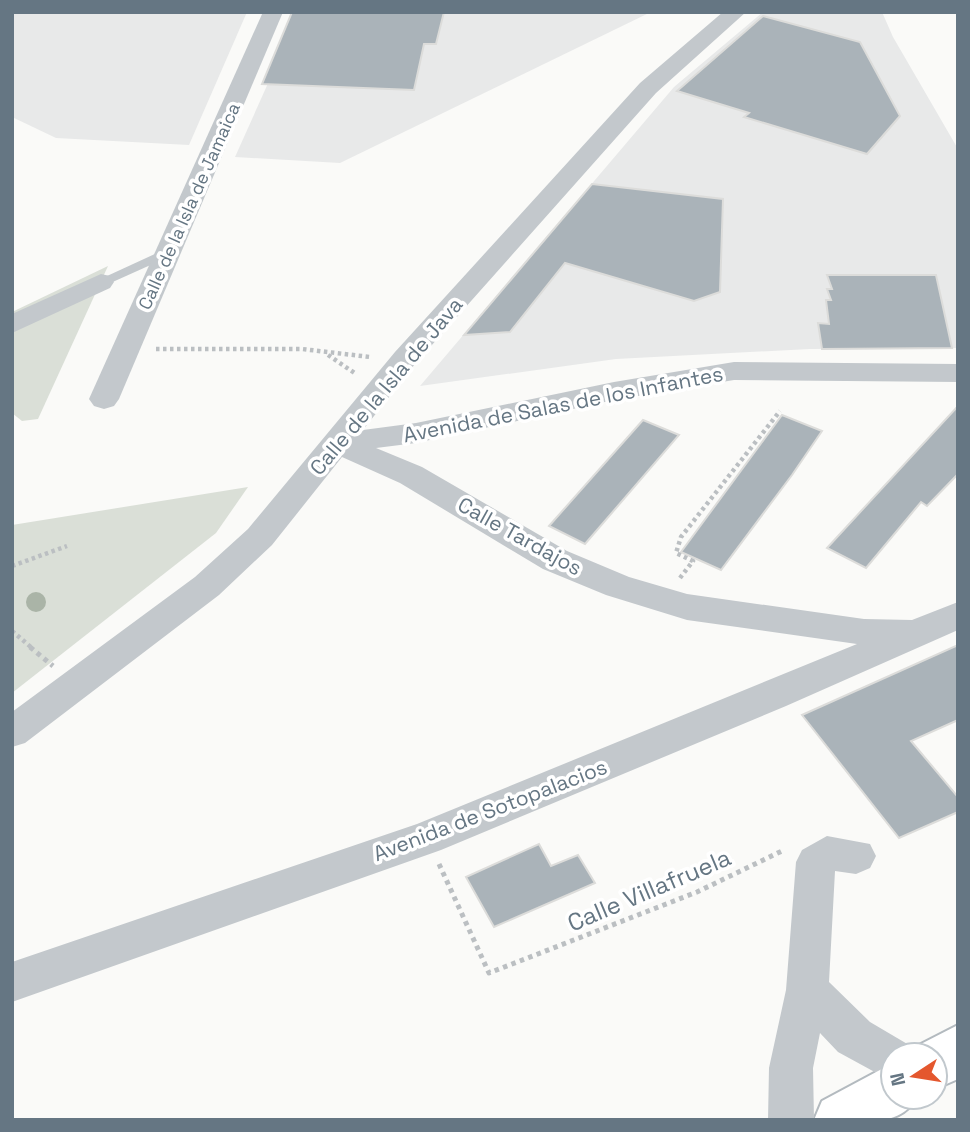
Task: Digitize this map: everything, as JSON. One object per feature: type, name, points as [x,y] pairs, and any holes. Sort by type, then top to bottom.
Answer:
[{"type":"main road","points":[[841,1120],[879,1097]]},
{"type":"street","name":"Calle de la Isla de Jamaica","points":[[104,400],[273,12]]},
{"type":"street","name":"Calle de la Isla de Java","points":[[12,732],[234,562],[260,537],[405,358],[648,88],[736,12]]},
{"type":"street","points":[[12,325],[102,282]]},
{"type":"street","name":"Avenida de Salas de los Infantes","points":[[337,443],[415,433],[614,391],[734,371],[958,373]]},
{"type":"street","name":"Calle Tardajos","points":[[337,443],[411,475],[555,560],[618,586],[687,607],[864,632],[919,631]]},
{"type":"street","name":"Avenida de Sotopalacios","points":[[12,982],[427,838],[773,696],[958,615]]},
{"type":"street","points":[[791,1120],[791,1068],[807,990],[816,862],[827,853],[856,856]]},
{"type":"street","points":[[807,990],[854,1037],[879,1052]]},
{"type":"lane","points":[[102,282],[170,251]]},
{"type":"path","points":[[150,349],[302,349],[328,354],[350,353],[371,358]]},
{"type":"path","points":[[328,354],[356,374]]},
{"type":"path","points":[[677,582],[692,561],[676,553],[681,537],[780,411]]},
{"type":"path","points":[[12,566],[67,546]]},
{"type":"path","points":[[12,631],[57,669]]},
{"type":"path","name":"Calle Villafruela","points":[[427,838],[489,974],[697,892],[796,844],[816,862]]},
{"type":"shaded area","points":[[247,12],[189,145],[56,138],[12,117],[12,14]]},
{"type":"shaded area","points":[[300,12],[651,12],[340,163],[235,157]]},
{"type":"shaded area","points":[[763,12],[882,12],[893,37],[958,149],[958,348],[810,349],[616,359],[420,386],[674,87]]},
{"type":"shaded area","points":[[108,266],[38,419],[22,421],[12,413],[12,312]]},
{"type":"shaded area","points":[[248,487],[216,533],[12,693],[12,525]]},
{"type":"building","points":[[292,12],[444,12],[436,44],[424,44],[414,90],[262,84]]},
{"type":"building","points":[[763,16],[860,42],[900,116],[867,154],[744,117],[749,113],[677,91]]},
{"type":"building","points":[[592,184],[723,199],[720,292],[694,301],[565,263],[510,332],[464,335]]},
{"type":"building","points":[[827,275],[936,275],[952,348],[822,349],[818,323],[829,324],[826,300],[831,300],[827,289],[832,289]]},
{"type":"building","points":[[958,406],[958,474],[927,506],[921,502],[866,568],[827,548]]},
{"type":"building","points":[[782,415],[822,431],[792,475],[721,570],[681,552]]},
{"type":"building","points":[[643,420],[679,435],[585,544],[549,526]]},
{"type":"building","points":[[958,645],[958,720],[911,741],[958,797],[958,812],[899,838],[802,715]]},
{"type":"building","points":[[539,844],[551,866],[578,855],[595,883],[494,927],[466,877]]}]
